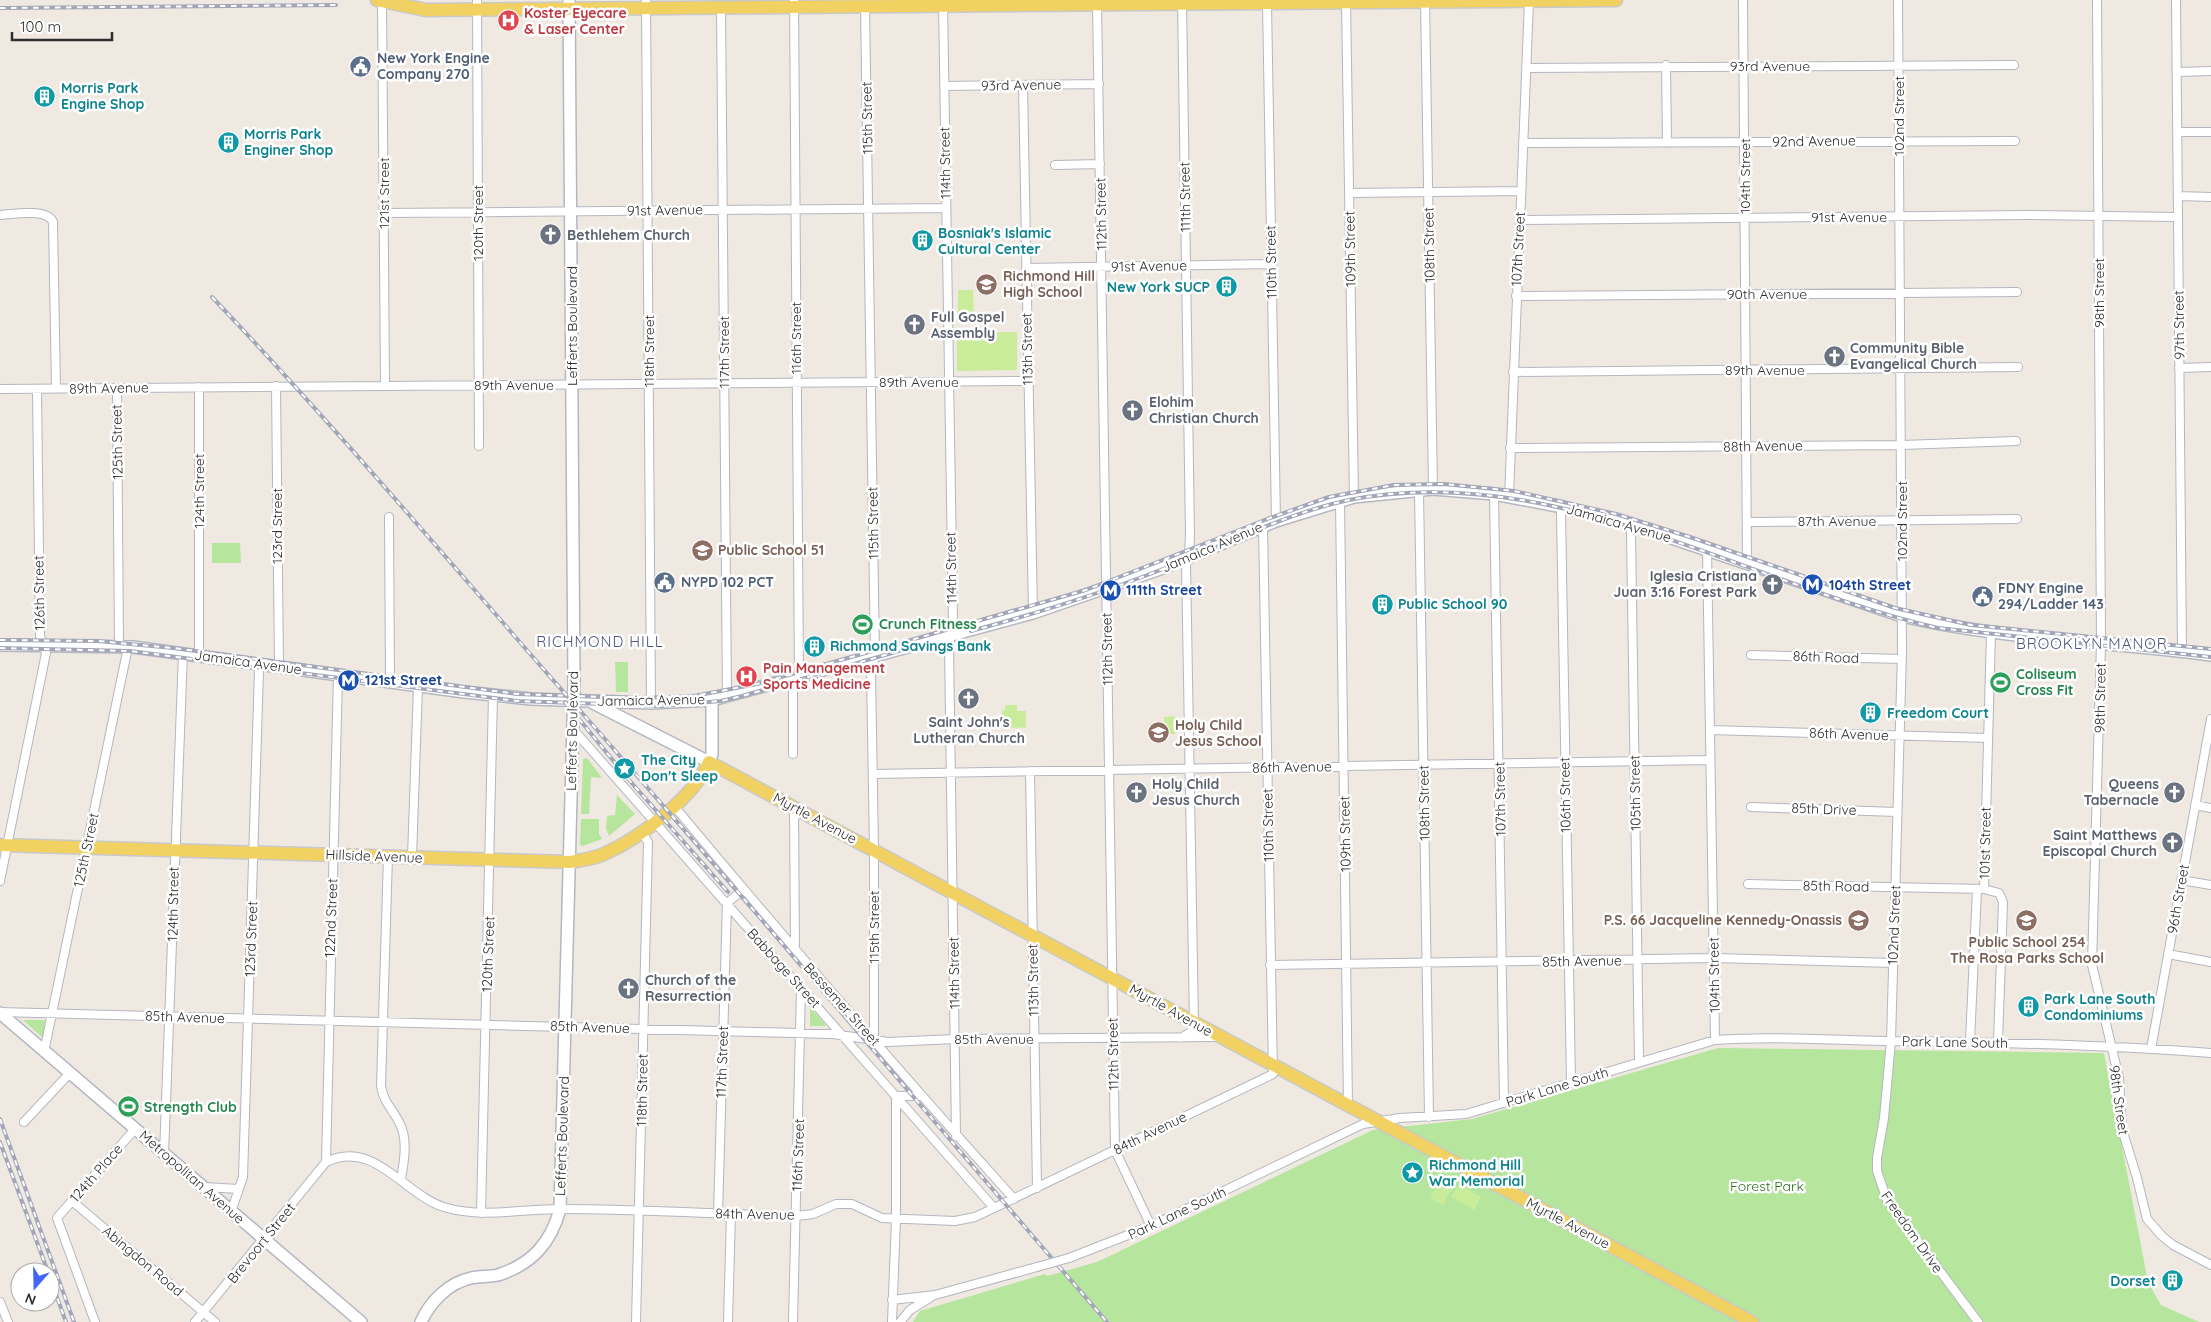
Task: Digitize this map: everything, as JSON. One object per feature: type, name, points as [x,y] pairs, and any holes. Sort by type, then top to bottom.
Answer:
[{"type":"main road","points":[[380,0],[419,10],[476,5],[569,4],[646,4],[721,8],[794,4],[865,6],[943,3],[1616,0]]},
{"type":"main road","name":"Lefferts Boulevard","points":[[420,1322],[437,1297],[450,1287],[470,1278],[497,1275],[521,1265],[542,1249],[555,1228],[560,1209],[573,700],[569,4]]},
{"type":"main road","name":"Jamaica Avenue","points":[[0,645],[123,646],[493,696],[651,703],[712,700],[1033,613],[1106,589],[1189,557],[1276,520],[1340,501],[1354,497],[1433,489],[1494,494],[1563,507],[1634,524],[1902,616],[1939,625],[1991,633],[2211,655]]},
{"type":"main road","points":[[709,762],[712,754],[712,700]]},
{"type":"main road","name":"Myrtle Avenue","points":[[589,701],[794,807],[1752,1322]]},
{"type":"main road","points":[[628,702],[629,720]]},
{"type":"main road","name":"Hillside Avenue","points":[[4,846],[570,862],[602,855],[624,844],[674,806],[701,776],[709,762]]},
{"type":"main road","name":"Metropolitan Avenue","points":[[0,1012],[69,1074],[361,1322]]},
{"type":"street","name":"121st Street","points":[[380,0],[385,386]]},
{"type":"street","name":"104th Street","points":[[1743,0],[1748,562]]},
{"type":"street","name":"102nd Street","points":[[1891,1041],[1902,616],[1898,0]]},
{"type":"street","name":"98th Street","points":[[2096,0],[2101,643],[2092,965],[2119,1078],[2122,1128],[2138,1178],[2147,1219],[2162,1236],[2174,1245],[2211,1265]]},
{"type":"street","name":"97th Street","points":[[2176,0],[2182,651]]},
{"type":"street","name":"108th Street","points":[[1425,1],[1433,489]]},
{"type":"street","name":"107th Street","points":[[1509,497],[1529,1]]},
{"type":"street","name":"111th Street","points":[[1182,2],[1189,557],[1186,564],[1188,769],[1194,1023]]},
{"type":"street","name":"110th Street","points":[[1267,2],[1276,520]]},
{"type":"street","name":"109th Street","points":[[1346,2],[1354,497]]},
{"type":"street","name":"114th Street","points":[[943,3],[953,621],[950,634],[956,1136]]},
{"type":"street","name":"112th Street","points":[[1097,3],[1115,1150],[1151,1226]]},
{"type":"street","name":"118th Street","points":[[646,4],[651,703]]},
{"type":"street","name":"116th Street","points":[[793,754],[796,677],[794,4]]},
{"type":"street","name":"120th Street","points":[[476,5],[479,446]]},
{"type":"street","name":"115th Street","points":[[865,6],[874,657],[871,671],[874,850],[874,1039]]},
{"type":"street","name":"117th Street","points":[[721,8],[727,697]]},
{"type":"street","name":"93rd Avenue","points":[[1526,68],[1666,65],[2014,65]]},
{"type":"street","points":[[1666,65],[1667,142]]},
{"type":"street","points":[[2177,72],[2211,71]]},
{"type":"street","name":"93rd Avenue","points":[[944,86],[1099,84]]},
{"type":"street","name":"113th Street","points":[[1023,85],[1027,381],[1033,613]]},
{"type":"street","points":[[2177,132],[2211,132]]},
{"type":"street","name":"92nd Avenue","points":[[1523,144],[2015,141]]},
{"type":"street","points":[[1055,165],[1100,164]]},
{"type":"street","points":[[1349,193],[1521,191]]},
{"type":"street","points":[[2178,196],[2211,197]]},
{"type":"street","name":"91st Avenue","points":[[384,213],[946,208]]},
{"type":"street","points":[[0,215],[42,214],[52,221],[54,230],[56,388]]},
{"type":"street","name":"91st Avenue","points":[[1520,220],[2099,215],[2177,217]]},
{"type":"street","name":"91st Avenue","points":[[1026,268],[1271,264]]},
{"type":"street","name":"90th Avenue","points":[[1516,296],[2018,292]]},
{"type":"street","name":"89th Avenue","points":[[1513,372],[2018,367]]},
{"type":"street","points":[[2179,368],[2211,367]]},
{"type":"street","name":"89th Avenue","points":[[0,389],[1027,381]]},
{"type":"street","name":"124th Street","points":[[199,386],[199,655]]},
{"type":"street","name":"123rd Street","points":[[276,386],[279,666]]},
{"type":"street","name":"125th Street","points":[[44,1052],[87,848],[123,646],[117,388]]},
{"type":"street","name":"126th Street","points":[[0,881],[4,846],[46,653],[40,636],[37,389]]},
{"type":"street","name":"88th Avenue","points":[[1510,448],[2016,441]]},
{"type":"street","name":"108th Street","points":[[1419,490],[1428,1117]]},
{"type":"street","name":"107th Street","points":[[1494,494],[1504,1103]]},
{"type":"street","name":"109th Street","points":[[1340,501],[1348,964],[1348,1106]]},
{"type":"street","name":"106th Street","points":[[1563,507],[1565,762],[1571,1082]]},
{"type":"street","points":[[389,517],[390,682]]},
{"type":"street","name":"87th Avenue","points":[[1748,522],[2017,519]]},
{"type":"street","name":"105th Street","points":[[1634,524],[1631,532],[1639,1061]]},
{"type":"street","name":"110th Street","points":[[1263,526],[1272,1064]]},
{"type":"street","name":"104th Street","points":[[1707,549],[1715,1040]]},
{"type":"street","name":"101st Street","points":[[1970,1041],[1988,738],[1991,633]]},
{"type":"street","name":"124th Street","points":[[164,1154],[171,1016],[183,653]]},
{"type":"street","name":"86th Road","points":[[1751,655],[1901,659]]},
{"type":"street","name":"123rd Street","points":[[231,1212],[243,1178],[259,671],[261,664]]},
{"type":"street","name":"122nd Street","points":[[326,1162],[338,675]]},
{"type":"street","points":[[412,857],[418,686]]},
{"type":"street","name":"120th Street","points":[[481,1213],[491,859],[493,696]]},
{"type":"street","name":"96th Street","points":[[2151,1049],[2211,719]]},
{"type":"street","name":"Babbage Street","points":[[572,728],[994,1208]]},
{"type":"street","name":"86th Avenue","points":[[1710,730],[1988,738]]},
{"type":"street","name":"86th Avenue","points":[[872,774],[1710,760]]},
{"type":"street","name":"113th Street","points":[[1030,771],[1037,1188]]},
{"type":"street","points":[[2195,805],[2211,808]]},
{"type":"street","name":"Bessemer Street","points":[[674,806],[795,952],[874,1039],[956,1136],[1014,1199]]},
{"type":"street","points":[[794,807],[795,952]]},
{"type":"street","name":"85th Drive","points":[[1751,807],[1897,812]]},
{"type":"street","name":"118th Street","points":[[636,1322],[648,842],[642,831]]},
{"type":"street","points":[[388,856],[381,1086],[384,1100],[403,1131],[404,1161],[401,1179]]},
{"type":"street","points":[[2181,880],[2211,885]]},
{"type":"street","name":"85th Road","points":[[1748,884],[1980,889]]},
{"type":"street","points":[[727,903],[744,889]]},
{"type":"street","name":"101st Street","points":[[1980,889],[1998,893],[2003,902],[1998,1042]]},
{"type":"street","name":"117th Street","points":[[718,1214],[727,903]]},
{"type":"street","points":[[2168,954],[2211,962]]},
{"type":"street","name":"85th Avenue","points":[[1270,965],[1714,958],[1893,963]]},
{"type":"street","name":"116th Street","points":[[793,1322],[802,988]]},
{"type":"street","name":"85th Avenue","points":[[0,1012],[843,1034],[888,1042],[955,1039],[1180,1039],[1220,1037]]},
{"type":"street","points":[[1180,1039],[1194,1030],[1194,1023]]},
{"type":"street","name":"Park Lane South","points":[[892,1300],[935,1294],[1069,1258],[1151,1226],[1363,1124],[1377,1121],[1466,1114],[1639,1061],[1715,1040],[1757,1037],[1970,1041],[2111,1046],[2211,1053]]},
{"type":"street","name":"Freedom Drive","points":[[1891,1041],[1884,1118],[1877,1158],[1881,1187],[1892,1208],[1978,1322]]},
{"type":"street","name":"84th Avenue","points":[[326,1162],[339,1157],[357,1157],[386,1168],[425,1199],[445,1208],[465,1212],[481,1213],[560,1209],[796,1216],[813,1214],[836,1204],[852,1204],[882,1218],[955,1221],[975,1217],[1014,1199],[1272,1074],[1272,1064]]},
{"type":"street","points":[[24,1122],[69,1074]]},
{"type":"street","points":[[892,1322],[896,1219],[896,1096],[921,1096]]},
{"type":"street","name":"124th Place","points":[[95,1322],[57,1218],[135,1129]]},
{"type":"street","name":"Brevoort Street","points":[[195,1322],[326,1162]]},
{"type":"street","points":[[202,1187],[239,1189]]},
{"type":"street","name":"Abingdon Road","points":[[72,1201],[214,1322]]},
{"type":"street","points":[[728,1322],[731,1214]]},
{"type":"street","name":"Park Lane South","points":[[900,1322],[910,1310],[935,1294]]},
{"type":"street","points":[[0,1302],[8,1322]]},
{"type":"green space","points":[[958,290],[973,290],[974,316],[958,316]]},
{"type":"green space","points":[[1017,332],[1017,370],[957,371],[957,333]]},
{"type":"green space","points":[[212,543],[240,543],[241,563],[212,563]]},
{"type":"green space","points":[[615,662],[628,662],[628,692],[616,692]]},
{"type":"green space","points":[[1005,705],[1017,705],[1017,711],[1026,711],[1026,728],[1002,727],[1002,710],[1005,710]]},
{"type":"green space","points":[[1175,716],[1175,734],[1165,734],[1164,717]]},
{"type":"green space","points":[[587,758],[602,778],[591,777],[589,814],[581,814],[583,759]]},
{"type":"green space","points":[[617,795],[635,814],[609,836],[606,829],[607,816],[615,815]]},
{"type":"green space","points":[[581,819],[599,819],[599,834],[602,839],[583,846],[580,845]]},
{"type":"green space","points":[[810,1007],[825,1024],[826,1026],[810,1026]]},
{"type":"green space","points":[[23,1020],[45,1020],[43,1038]]},
{"type":"green space","name":"Forest Park","points":[[1718,1048],[2104,1053],[2148,1282],[2161,1305],[2199,1322],[913,1322],[920,1311],[1045,1274],[1047,1276],[1097,1262],[1373,1130],[1472,1119]]},
{"type":"green space","points":[[1442,1176],[1455,1183],[1443,1205],[1430,1198]]},
{"type":"green space","points":[[1459,1184],[1481,1197],[1474,1210],[1451,1197]]},
{"type":"railway","points":[[0,8],[336,5]]},
{"type":"railway","points":[[212,297],[342,439],[623,760],[1107,1322]]},
{"type":"railway","points":[[0,640],[98,641],[173,648],[517,694],[632,698],[689,697],[757,684],[1086,590],[1329,497],[1394,485],[1444,484],[1514,491],[1616,514],[1690,537],[1895,608],[1971,625],[2211,649]]},
{"type":"railway","points":[[971,631],[1095,594],[1303,513],[1349,500],[1425,492],[1500,497],[1574,511],[1648,532],[1865,608],[1938,628],[2211,657]]},
{"type":"railway","points":[[0,648],[130,651],[517,701],[661,706],[721,701],[920,645]]},
{"type":"railway","points":[[565,702],[630,781],[728,892]]},
{"type":"railway","points":[[0,1119],[74,1322]]},
{"type":"railway","points":[[0,1142],[44,1262]]},
{"type":"railway","points":[[60,1306],[66,1322]]},
{"type":"place","name":"Koster Eyecare & Laser Center","points":[[508,21]]},
{"type":"place","name":"New York Engine Company 270","points":[[361,66]]},
{"type":"place","name":"Morris Park Engine Shop","points":[[45,96]]},
{"type":"place","name":"Morris Park Enginer Shop","points":[[228,142]]},
{"type":"place","name":"Bethlehem Church","points":[[551,235]]},
{"type":"place","name":"Bosniak's Islamic Cultural Center","points":[[922,241]]},
{"type":"place","name":"Richmond Hill High School","points":[[987,284]]},
{"type":"place","name":"New York SUCP","points":[[1226,287]]},
{"type":"place","name":"Full Gospel Assembly","points":[[915,325]]},
{"type":"place","name":"Community Bible Evangelical Church","points":[[1834,356]]},
{"type":"place","name":"Elohim Christian Church","points":[[1133,410]]},
{"type":"place","name":"Public School 51","points":[[702,550]]},
{"type":"place","name":"NYPD 102 PCT","points":[[665,582]]},
{"type":"place","name":"Iglesia Cristiana Juan 3:16 Forest Park","points":[[1773,584]]},
{"type":"place","name":"104th Street","points":[[1813,585]]},
{"type":"place","name":"111th Street","points":[[1110,590]]},
{"type":"place","name":"FDNY Engine 294/Ladder 143","points":[[1982,596]]},
{"type":"place","name":"Public School 90","points":[[1382,604]]},
{"type":"place","name":"Crunch Fitness","points":[[863,624]]},
{"type":"place","name":"Richmond Savings Bank","points":[[814,646]]},
{"type":"place","name":"Pain Management Sports Medicine","points":[[747,676]]},
{"type":"place","name":"121st Street","points":[[349,680]]},
{"type":"place","name":"Coliseum Cross Fit","points":[[2000,682]]},
{"type":"place","name":"Saint John's Lutheran Church","points":[[969,699]]},
{"type":"place","name":"Freedom Court","points":[[1871,713]]},
{"type":"place","name":"Holy Child Jesus School","points":[[1159,733]]},
{"type":"place","name":"The City Don't Sleep","points":[[625,768]]},
{"type":"place","name":"Holy Child Jesus Church","points":[[1136,792]]},
{"type":"place","name":"Queens Tabernacle","points":[[2175,792]]},
{"type":"place","name":"Saint Matthews Episcopal Church","points":[[2173,843]]},
{"type":"place","name":"P.S. 66 Jacqueline Kennedy-Onassis","points":[[1858,920]]},
{"type":"place","name":"Public School 254 The Rosa Parks School","points":[[2027,920]]},
{"type":"place","name":"Church of the Resurrection","points":[[629,988]]},
{"type":"place","name":"Park Lane South Condominiums","points":[[2028,1007]]},
{"type":"place","name":"Strength Club","points":[[128,1107]]},
{"type":"place","name":"Richmond Hill War Memorial","points":[[1413,1173]]},
{"type":"place","name":"Dorset","points":[[2172,1281]]},
{"type":"district","name":"RICHMOND HILL","points":[[600,641]]},
{"type":"district","name":"BROOKLYN MANOR","points":[[2092,643]]}]
